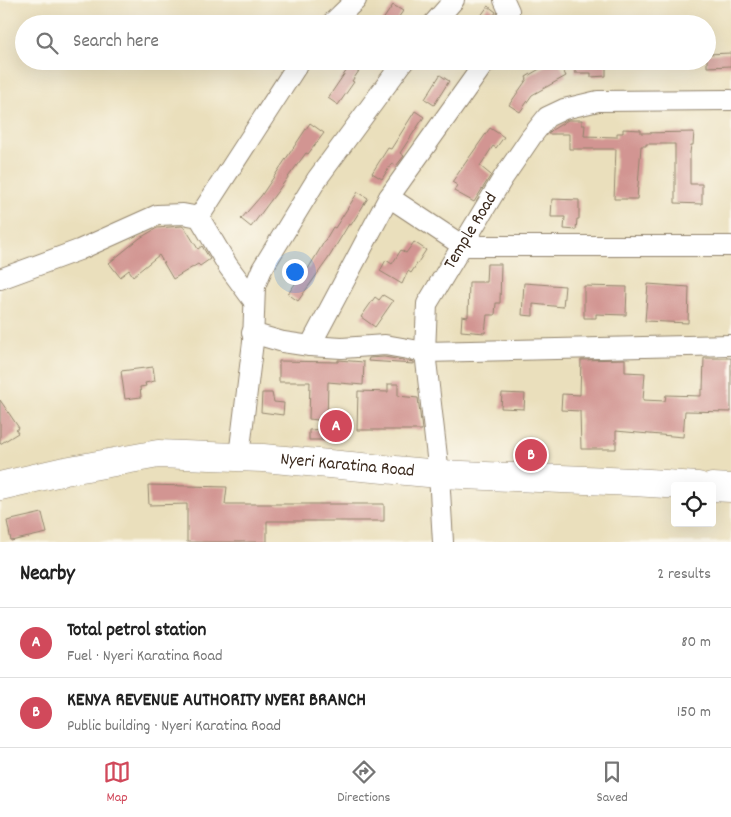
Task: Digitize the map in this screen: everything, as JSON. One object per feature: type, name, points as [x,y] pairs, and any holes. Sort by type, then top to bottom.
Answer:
[{"type":"highway","name":"Nyeri Karatina Road","points":[[0,486],[64,471],[158,454],[239,456],[439,474],[671,484]]},
{"type":"highway","points":[[716,487],[731,488]]},
{"type":"street","points":[[340,15],[356,0]]},
{"type":"street","points":[[442,15],[454,0]]},
{"type":"street","points":[[504,0],[509,11],[508,15]]},
{"type":"street","points":[[199,217],[294,70]]},
{"type":"street","points":[[239,456],[253,342],[254,286],[262,269],[317,179],[397,70]]},
{"type":"street","points":[[310,346],[389,197],[480,70]]},
{"type":"street","name":"Temple Road","points":[[443,542],[439,474],[425,352],[427,304],[464,246],[503,178],[531,137],[547,117],[555,112],[576,105],[598,101],[731,100]]},
{"type":"street","points":[[389,197],[464,246],[731,246]]},
{"type":"street","points":[[0,279],[78,250],[157,215],[183,214],[199,217],[228,266],[253,300]]},
{"type":"street","points":[[252,333],[283,342],[310,346],[342,348],[385,345],[425,352],[731,345]]},
{"type":"building","points":[[393,5],[403,11],[400,15],[386,15]]},
{"type":"building","points":[[488,6],[496,12],[494,15],[482,15]]},
{"type":"building","points":[[731,53],[731,66],[716,67],[716,54]]},
{"type":"building","points":[[347,70],[360,70],[338,105],[328,98]]},
{"type":"building","points":[[538,70],[563,70],[566,76],[532,95],[520,112],[509,105],[527,79],[526,77]]},
{"type":"building","points":[[575,70],[606,70],[606,76],[591,77],[591,73],[575,73]]},
{"type":"building","points":[[440,75],[449,81],[434,105],[425,99]]},
{"type":"building","points":[[415,111],[424,117],[400,153],[404,156],[396,166],[392,163],[382,179],[372,173],[388,148],[391,149]]},
{"type":"building","points":[[568,120],[582,120],[582,125],[585,125],[584,136],[617,137],[617,133],[623,133],[623,129],[641,130],[641,133],[694,132],[690,153],[690,184],[702,184],[702,204],[675,203],[675,144],[646,144],[646,146],[641,146],[637,199],[614,199],[616,149],[569,149],[569,134],[548,134]]},
{"type":"building","points":[[310,123],[324,133],[308,154],[306,153],[251,227],[241,219],[261,196]]},
{"type":"building","points":[[490,128],[504,137],[496,148],[493,146],[480,166],[491,175],[474,202],[454,191],[457,185],[452,182]]},
{"type":"building","points":[[358,192],[368,198],[298,301],[288,294],[306,268],[308,269],[333,227],[335,228]]},
{"type":"building","points":[[552,199],[579,200],[579,219],[577,219],[576,230],[564,229],[565,217],[551,217]]},
{"type":"building","points":[[182,226],[198,249],[202,246],[210,259],[200,266],[198,264],[173,279],[159,255],[133,276],[129,270],[120,277],[109,263],[140,238],[157,228]]},
{"type":"building","points":[[414,242],[426,250],[411,273],[408,271],[402,284],[380,271],[386,260],[392,264],[401,250],[406,253]]},
{"type":"building","points":[[487,264],[501,264],[500,303],[496,303],[495,315],[487,315],[485,333],[461,331],[462,316],[468,317],[469,282],[486,282]]},
{"type":"building","points":[[524,283],[565,286],[563,307],[533,304],[533,316],[522,315]]},
{"type":"building","points":[[648,284],[689,287],[688,323],[645,321]]},
{"type":"building","points":[[584,286],[627,287],[626,315],[596,314],[596,318],[584,318]]},
{"type":"building","points":[[383,295],[393,301],[375,327],[361,317],[375,297],[379,300]]},
{"type":"building","points":[[384,357],[414,362],[414,364],[368,361],[369,358]]},
{"type":"building","points":[[704,358],[731,358],[731,412],[685,411],[683,437],[616,431],[616,449],[581,449],[580,411],[561,410],[562,394],[580,395],[581,360],[625,359],[625,372],[645,373],[643,400],[665,401],[666,395],[701,396],[701,390],[703,390]]},
{"type":"building","points":[[338,360],[364,362],[363,385],[328,382],[327,421],[309,419],[310,382],[279,382],[279,361],[338,362]]},
{"type":"building","points":[[153,367],[155,381],[145,383],[146,386],[140,387],[141,397],[125,399],[121,371]]},
{"type":"building","points":[[388,384],[398,384],[398,396],[418,398],[422,430],[357,430],[358,391],[388,392]]},
{"type":"building","points":[[262,393],[272,393],[274,402],[284,403],[283,415],[261,412]]},
{"type":"building","points":[[502,393],[525,394],[524,409],[501,408]]},
{"type":"building","points":[[0,400],[19,428],[16,430],[18,433],[0,444]]},
{"type":"building","points":[[327,429],[327,440],[309,440],[309,430]]},
{"type":"building","points":[[148,485],[227,487],[225,504],[384,504],[384,521],[267,521],[267,542],[187,542],[187,504],[149,505]]},
{"type":"building","points":[[42,513],[47,533],[11,541],[7,521]]},
{"type":"place","name":"Total petrol station","points":[[336,426]]},
{"type":"place","name":"KENYA REVENUE AUTHORITY NYERI BRANCH","points":[[531,455]]}]
